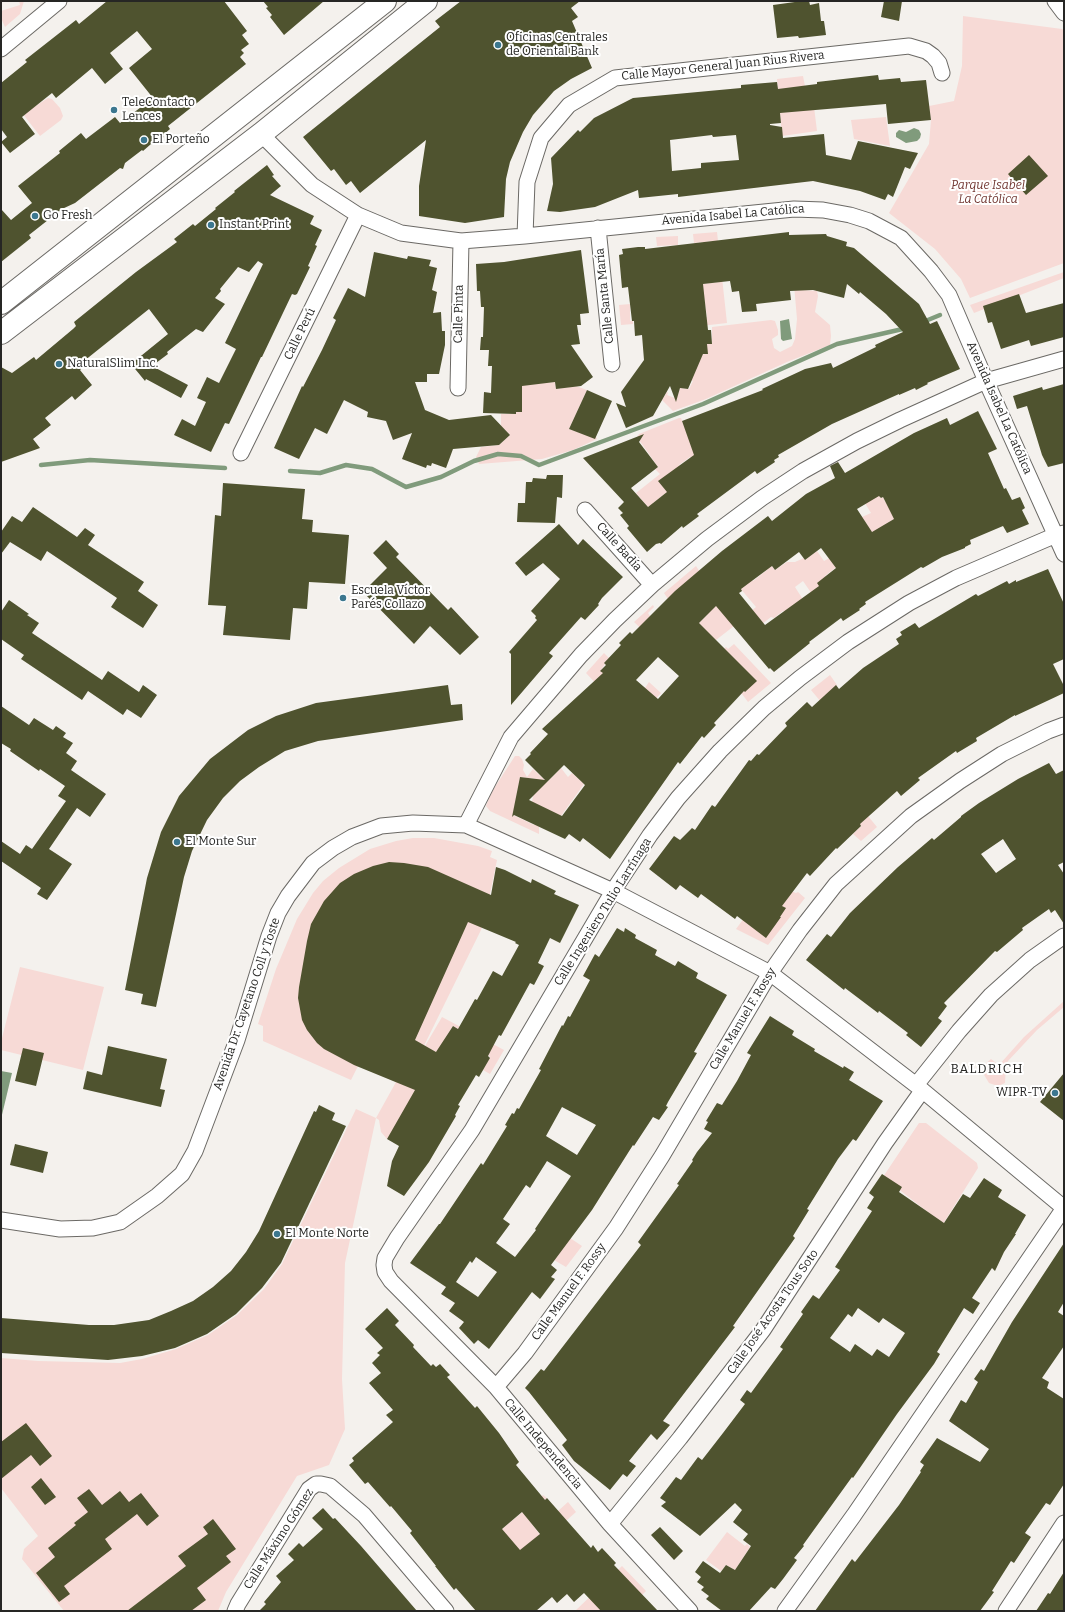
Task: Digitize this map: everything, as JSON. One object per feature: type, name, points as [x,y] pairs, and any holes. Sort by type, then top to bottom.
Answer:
[{"type":"highway","points":[[1,303],[385,1]]},
{"type":"highway","points":[[1,333],[261,134],[426,1]]},
{"type":"street","points":[[1,49],[59,1]]},
{"type":"street","points":[[1055,1],[1064,13]]},
{"type":"street","name":"Calle Mayor General Juan Rius Rivera","points":[[525,236],[527,182],[541,138],[569,105],[615,78],[909,46],[926,51],[933,56],[939,63],[942,73]]},
{"type":"street","name":"Avenida Isabel La Católica","points":[[261,134],[312,185],[358,216],[401,233],[460,241],[525,236],[794,209],[823,210],[850,215],[869,221],[901,238],[931,271],[949,295],[959,315],[986,381],[1060,534],[1064,554]]},
{"type":"street","name":"Calle Perú","points":[[241,453],[358,216]]},
{"type":"street","name":"Calle Santa María","points":[[598,228],[612,364]]},
{"type":"street","name":"Calle Pinta","points":[[458,388],[460,241]]},
{"type":"street","points":[[785,1611],[854,1516],[1064,1208],[919,1088],[770,973],[613,891],[466,825],[511,737],[581,655],[652,585],[706,539],[762,498],[803,471],[857,441],[986,381],[1064,359]]},
{"type":"street","name":"Calle Badía","points":[[585,510],[652,585]]},
{"type":"street","name":"Calle Ingeniero Tulio Larrínaga","points":[[391,1281],[385,1272],[384,1266],[389,1250],[472,1130],[613,891],[650,835],[678,798],[720,752],[764,708],[800,678],[848,642],[909,603],[956,578],[1060,534]]},
{"type":"street","name":"Calle Manuel F. Rossy","points":[[496,1388],[525,1353],[616,1228],[662,1156],[770,973],[800,930],[836,884],[911,816],[960,781],[1002,754],[1048,731],[1064,725]]},
{"type":"street","name":"Avenida Dr. Cayetano Coll y Toste","points":[[1,1220],[60,1229],[93,1228],[120,1222],[157,1196],[182,1174],[195,1150],[237,1040],[269,936],[278,913],[300,878],[313,863],[333,848],[352,837],[381,826],[413,823],[466,825]]},
{"type":"street","name":"Calle José Acosta Tous Soto","points":[[610,1524],[685,1432],[763,1330],[885,1143],[919,1088],[959,1031],[991,995],[1030,960],[1064,936]]},
{"type":"street","name":"Calle Independencia","points":[[391,1281],[496,1388],[610,1524],[690,1611]]},
{"type":"street","name":"Calle Máximo Gómez","points":[[235,1611],[309,1489],[316,1484],[321,1484],[330,1486],[364,1515],[446,1611]]},
{"type":"street","points":[[1006,1611],[1064,1523]]},
{"type":"green space","points":[[19,1],[24,1],[20,14],[5,27],[1,18],[1,11],[20,5]]},
{"type":"green space","name":"Parque Isabel La Católica","points":[[963,16],[1062,29],[1064,31],[1064,263],[970,298],[961,279],[935,249],[889,213],[929,144],[931,120],[929,106],[954,101],[962,66]]},
{"type":"green space","points":[[803,76],[805,86],[814,107],[817,131],[782,136],[777,79]]},
{"type":"green space","points":[[8,95],[34,107],[48,98],[52,99],[60,108],[63,116],[61,120],[40,136]]},
{"type":"green space","points":[[886,117],[890,146],[854,139],[851,120]]},
{"type":"green space","points":[[717,232],[727,323],[692,327],[692,319],[707,317],[702,284],[719,282],[715,241],[694,243],[693,234]]},
{"type":"green space","points":[[678,236],[678,245],[657,246],[656,237]]},
{"type":"green space","points":[[791,251],[802,290],[817,291],[818,296],[815,312],[830,325],[830,345],[787,362],[706,399],[673,411],[662,400],[667,392],[667,395],[675,398],[678,395],[680,388],[689,389],[693,381],[689,379],[678,356],[707,354],[707,344],[712,343],[712,327],[771,320],[775,321],[778,330],[778,335],[772,339],[774,348],[780,352],[792,346],[795,339],[797,319]]},
{"type":"green space","points":[[1064,272],[1064,278],[974,313],[970,305]]},
{"type":"green space","points":[[630,304],[630,321],[633,321],[633,324],[621,325],[619,305]]},
{"type":"green space","points":[[555,382],[556,389],[576,386],[587,390],[569,429],[580,433],[581,431],[596,437],[597,439],[573,450],[542,459],[479,464],[476,457],[481,447],[499,445],[510,435],[501,426],[501,414],[515,414],[516,412],[522,412],[522,398],[518,385]]},
{"type":"green space","points":[[681,418],[688,436],[703,431],[693,461],[690,457],[679,465],[681,468],[670,490],[653,503],[674,530],[659,520],[636,493],[660,474],[655,469],[658,467],[637,437],[639,434]]},
{"type":"green space","points":[[891,446],[914,484],[898,517],[889,522],[869,544],[860,532],[868,526],[862,517],[871,513],[860,495],[869,478],[885,502],[900,494],[886,450]]},
{"type":"green space","points":[[817,551],[824,561],[833,556],[844,561],[825,576],[826,578],[822,590],[814,597],[803,581],[795,587],[802,598],[798,631],[783,611],[774,618],[771,617],[757,628],[743,618],[756,607],[740,588],[751,579],[753,581],[767,570],[764,556],[775,570],[787,562],[795,562],[804,558],[805,560]]},
{"type":"green space","points":[[696,566],[734,626],[716,640],[696,626],[707,615],[678,589],[668,599],[664,593]]},
{"type":"green space","points":[[653,605],[654,607],[648,613],[650,616],[724,649],[726,647],[728,649],[734,644],[771,683],[748,702],[742,694],[718,672],[680,677],[678,664],[634,622]]},
{"type":"green space","points":[[604,653],[609,658],[601,670],[649,692],[645,688],[649,682],[661,693],[635,722],[620,709],[586,673]]},
{"type":"green space","points":[[830,675],[837,685],[821,702],[811,690]]},
{"type":"green space","points":[[515,756],[519,756],[522,759],[524,765],[523,770],[527,777],[533,769],[547,782],[561,768],[568,777],[572,773],[584,784],[558,820],[532,802],[536,779],[520,777],[513,815],[534,825],[535,823],[539,825],[539,834],[490,811],[486,806],[491,793]]},
{"type":"green space","points":[[868,816],[877,827],[861,841],[853,834],[861,826],[859,824]]},
{"type":"green space","points":[[413,838],[434,838],[478,846],[492,851],[490,857],[497,860],[485,918],[481,930],[414,1066],[425,1083],[387,1139],[381,1132],[379,1120],[376,1118],[396,1082],[358,1066],[351,1080],[263,1041],[263,1026],[258,1024],[276,969],[297,919],[313,893],[323,881],[339,868],[370,849],[396,841]]},
{"type":"green space","points":[[770,883],[796,893],[798,892],[805,898],[768,945],[736,929]]},
{"type":"green space","points":[[20,967],[104,987],[83,1070],[1,1050],[1,1042]]},
{"type":"green space","points":[[1064,1001],[1064,1007],[1037,1030],[1008,1061],[1006,1064],[1005,1083],[998,1086],[989,1083],[983,1073],[983,1067],[985,1064],[991,1059],[999,1065],[1024,1037]]},
{"type":"green space","points":[[442,1017],[504,1050],[490,1074],[483,1070],[490,1057],[467,1034],[453,1026],[445,1038],[455,1045],[447,1059],[425,1046]]},
{"type":"green space","points":[[356,1109],[376,1118],[345,1263],[342,1379],[345,1429],[329,1465],[297,1476],[226,1592],[218,1611],[64,1611],[22,1559],[24,1549],[38,1536],[1,1488],[1,1358],[38,1361],[120,1363],[142,1359],[176,1349],[208,1335],[237,1315],[264,1289],[282,1264]]},
{"type":"green space","points":[[919,1123],[926,1123],[977,1163],[978,1168],[943,1224],[883,1177]]},
{"type":"green space","points":[[570,1238],[582,1246],[566,1267],[554,1260]]},
{"type":"green space","points":[[543,1495],[547,1498],[526,1516],[540,1535],[558,1511],[568,1502],[576,1512],[531,1552],[520,1550],[496,1534]]},
{"type":"green space","points":[[727,1532],[745,1546],[747,1544],[750,1547],[735,1570],[726,1565],[721,1571],[706,1560]]},
{"type":"green space","points":[[622,1566],[646,1591],[626,1611],[575,1611]]},
{"type":"shaded area","points":[[914,128],[919,130],[921,134],[917,141],[906,143],[896,137],[896,133],[899,130],[906,132]]},
{"type":"shaded area","points":[[789,319],[792,339],[783,341],[781,339],[780,321]]},
{"type":"shaded area","points":[[1,1071],[12,1073],[1,1119]]},
{"type":"building","points":[[107,1],[224,1],[247,31],[242,35],[249,44],[241,50],[244,53],[240,57],[246,64],[168,126],[170,129],[163,135],[164,137],[153,145],[151,144],[143,151],[142,150],[125,163],[123,169],[120,168],[75,203],[62,209],[29,235],[31,238],[1,262],[1,209],[11,220],[32,203],[18,186],[60,153],[59,151],[81,133],[86,139],[115,117],[120,123],[153,98],[129,68],[152,49],[137,31],[110,53],[123,69],[105,84],[92,68],[56,98],[52,93],[22,117],[35,134],[10,153],[1,142],[7,137],[1,129],[1,83],[27,62],[25,60],[76,20],[79,24]]},
{"type":"building","points":[[263,1],[324,1],[284,35],[270,17],[272,15],[266,8],[268,7]]},
{"type":"building","points":[[461,1],[580,1],[571,8],[578,17],[572,21],[592,68],[571,79],[554,91],[533,115],[523,132],[510,162],[506,179],[504,217],[465,223],[419,216],[419,186],[426,140],[360,193],[351,181],[346,185],[334,169],[331,171],[303,137],[440,27],[435,21]]},
{"type":"building","points":[[809,1],[810,5],[819,3],[821,21],[824,21],[826,35],[799,38],[798,36],[777,38],[773,5]]},
{"type":"building","points":[[884,1],[902,1],[899,21],[881,17]]},
{"type":"building","points":[[878,75],[879,80],[900,78],[901,82],[926,80],[931,120],[888,124],[886,104],[780,113],[781,123],[770,124],[782,127],[783,138],[824,134],[826,155],[851,160],[858,141],[918,153],[910,169],[905,167],[893,197],[888,194],[885,200],[860,191],[813,181],[678,197],[678,194],[639,198],[638,190],[595,207],[560,212],[547,211],[553,184],[551,158],[578,130],[580,132],[594,118],[633,98],[741,88],[741,85],[777,82],[778,89],[817,84],[817,82]],"holes":[[[712,135],[713,137],[736,135],[739,160],[701,163],[701,168],[672,171],[670,140]]]},
{"type":"building","points":[[1029,155],[1048,176],[1026,195],[1008,174]]},
{"type":"building","points":[[267,165],[274,175],[272,176],[281,186],[270,195],[314,216],[310,224],[322,230],[308,266],[310,267],[297,294],[292,294],[229,424],[225,423],[211,452],[174,435],[182,419],[195,426],[206,402],[197,398],[207,377],[219,383],[236,349],[225,343],[263,264],[258,261],[249,272],[238,267],[220,289],[221,291],[215,298],[225,304],[203,332],[196,329],[152,366],[188,385],[181,398],[146,379],[145,381],[131,364],[168,334],[149,309],[79,365],[82,368],[80,370],[92,385],[75,400],[72,396],[45,418],[51,425],[33,439],[40,448],[1,462],[1,367],[12,373],[34,357],[36,360],[76,326],[74,322],[136,272],[177,242],[174,239],[193,224],[195,226],[235,192],[234,191]]},
{"type":"building","points":[[789,232],[789,235],[826,234],[827,236],[847,242],[846,246],[854,248],[919,304],[930,324],[937,321],[960,369],[927,383],[928,384],[916,390],[915,388],[899,394],[832,424],[778,455],[779,457],[774,460],[775,462],[757,474],[755,471],[697,514],[699,516],[683,528],[682,526],[661,544],[656,544],[647,552],[627,528],[629,526],[620,515],[623,513],[618,508],[624,502],[583,458],[644,434],[639,442],[658,467],[631,488],[648,507],[667,492],[658,481],[694,455],[682,421],[763,390],[762,389],[805,369],[831,363],[833,368],[876,347],[875,345],[903,332],[886,314],[860,292],[859,294],[847,284],[844,298],[813,290],[790,291],[791,300],[756,304],[757,311],[742,312],[739,291],[732,292],[730,281],[703,284],[708,330],[711,330],[712,344],[707,344],[708,354],[703,354],[688,389],[680,388],[676,402],[670,386],[653,416],[626,428],[616,403],[626,407],[621,392],[644,360],[642,335],[635,336],[628,287],[622,288],[619,255],[623,254],[622,249],[645,247],[645,249]]},
{"type":"building","points":[[581,250],[589,313],[580,314],[581,325],[577,325],[580,344],[571,345],[593,377],[581,386],[556,389],[555,382],[522,386],[522,412],[516,412],[516,414],[483,413],[484,392],[491,393],[492,366],[488,366],[489,350],[480,350],[481,337],[483,337],[484,307],[481,307],[480,291],[477,291],[476,264],[504,262]]},
{"type":"building","points":[[374,252],[407,259],[408,256],[431,260],[429,266],[437,268],[432,290],[437,292],[433,313],[441,312],[442,331],[445,331],[445,345],[439,374],[427,374],[427,382],[415,382],[425,410],[449,420],[491,415],[510,435],[499,445],[453,449],[446,468],[432,463],[431,466],[427,465],[426,468],[402,459],[412,433],[393,440],[386,421],[367,417],[368,412],[344,400],[327,434],[315,428],[299,459],[274,448],[302,386],[303,387],[336,320],[333,318],[348,288],[365,297]]},
{"type":"building","points":[[1019,294],[1026,313],[1064,303],[1064,337],[1031,346],[1029,340],[1001,349],[992,322],[988,323],[983,306]]},
{"type":"building","points":[[1064,384],[1064,463],[1048,467],[1042,455],[1027,406],[1017,409],[1013,396],[1042,387],[1043,390]]},
{"type":"building","points":[[587,390],[612,401],[595,439],[569,429]]},
{"type":"building","points":[[978,411],[997,449],[988,453],[1004,489],[1006,488],[1012,500],[1020,497],[1025,508],[1022,510],[1029,524],[1007,533],[1003,526],[970,540],[971,544],[965,548],[942,557],[923,568],[921,567],[865,602],[866,604],[859,609],[860,610],[843,621],[841,618],[809,642],[810,643],[774,672],[770,668],[769,669],[716,606],[699,623],[757,681],[745,692],[744,691],[714,723],[716,725],[704,738],[702,736],[680,764],[678,762],[610,859],[583,838],[580,842],[569,834],[565,839],[514,815],[512,817],[520,777],[545,780],[525,760],[548,734],[542,729],[603,673],[600,671],[606,665],[604,663],[621,645],[619,643],[630,632],[632,634],[675,591],[722,551],[768,516],[772,521],[806,494],[835,478],[830,466],[838,462],[845,473],[914,433],[947,418],[950,425]],"holes":[[[879,496],[881,498],[883,497],[894,519],[872,532],[857,509]],[[821,548],[836,568],[817,583],[819,586],[765,625],[739,593],[742,591],[741,589],[772,566],[775,570],[799,552],[805,560]],[[658,657],[679,676],[658,699],[636,680]],[[564,765],[585,785],[562,816],[529,800]]]},
{"type":"building","points":[[547,475],[563,475],[562,498],[557,497],[555,523],[517,522],[518,503],[525,503],[526,482],[532,482],[533,478],[546,479]]},
{"type":"building","points":[[223,483],[305,489],[302,519],[313,520],[312,532],[349,535],[345,584],[309,582],[307,609],[293,608],[290,640],[223,635],[226,606],[208,605],[215,515],[221,516]]},
{"type":"building","points":[[33,507],[77,537],[85,528],[95,535],[88,545],[144,582],[138,591],[158,605],[143,628],[111,607],[117,598],[47,551],[41,561],[10,542],[1,554],[1,532],[12,516],[22,522]]},
{"type":"building","points":[[559,524],[578,545],[583,539],[623,577],[602,598],[598,604],[599,605],[585,620],[581,617],[549,653],[553,656],[511,705],[511,654],[509,652],[537,620],[535,618],[536,616],[531,611],[560,579],[543,563],[526,576],[515,563]]},
{"type":"building","points":[[386,540],[399,554],[396,557],[448,610],[451,607],[479,637],[460,655],[430,626],[414,644],[363,592],[387,568],[373,553]]},
{"type":"building","points":[[1048,569],[1064,604],[1064,659],[1053,664],[1064,686],[1064,693],[1015,715],[976,738],[977,741],[957,753],[956,751],[918,778],[920,780],[901,796],[897,791],[860,824],[861,826],[837,849],[836,848],[810,876],[807,873],[782,906],[786,908],[766,938],[737,916],[735,919],[701,894],[698,898],[680,885],[676,890],[649,869],[674,836],[680,840],[692,828],[695,830],[712,805],[715,807],[749,760],[751,761],[757,754],[759,755],[787,726],[785,723],[807,702],[812,707],[836,685],[839,689],[863,668],[899,644],[896,639],[902,635],[900,632],[915,623],[919,628],[976,594],[978,596],[1007,581],[1009,584],[1016,580],[1016,582]]},
{"type":"building","points":[[9,600],[39,623],[32,633],[102,680],[108,671],[139,692],[143,685],[157,695],[141,718],[127,709],[123,715],[88,691],[82,700],[21,659],[24,655],[1,639],[1,612]]},
{"type":"building","name":"El Monte Sur","points":[[448,685],[451,705],[462,704],[463,720],[318,741],[285,751],[240,781],[223,798],[207,820],[192,851],[184,877],[156,1007],[141,1004],[143,994],[125,990],[147,878],[161,832],[179,796],[210,759],[248,730],[276,716],[316,703]]},
{"type":"building","points":[[1,706],[29,725],[34,718],[53,730],[56,726],[66,733],[63,737],[73,743],[66,753],[77,761],[71,770],[106,794],[90,817],[77,808],[49,849],[72,864],[47,900],[37,894],[41,888],[1,861],[1,841],[20,854],[26,845],[32,849],[66,801],[58,796],[65,786],[40,769],[39,771],[1,743]]},
{"type":"building","points":[[1049,763],[1056,774],[1064,770],[1064,862],[1058,865],[1064,874],[1064,924],[1055,910],[1051,913],[1049,909],[1022,928],[1023,930],[997,952],[995,951],[944,1003],[947,1006],[938,1018],[942,1021],[921,1047],[906,1035],[908,1033],[879,1011],[878,1013],[845,988],[844,990],[806,960],[827,934],[831,937],[850,913],[898,867],[932,838],[934,840],[961,816],[1018,779]],"holes":[[[1003,839],[1016,859],[996,873],[981,854]]]},
{"type":"building","points":[[389,862],[428,867],[491,895],[496,867],[531,883],[532,879],[556,891],[554,894],[579,905],[560,943],[550,938],[538,963],[544,966],[534,985],[530,983],[501,1036],[499,1035],[488,1056],[490,1058],[479,1077],[476,1075],[458,1105],[460,1106],[455,1115],[456,1116],[429,1162],[404,1196],[387,1186],[392,1161],[399,1146],[387,1139],[415,1090],[354,1065],[324,1049],[317,1043],[307,1030],[302,1020],[298,998],[311,924],[324,901],[340,883],[354,874],[373,866]],"holes":[[[468,922],[516,942],[515,943],[519,945],[502,976],[493,971],[477,1000],[475,999],[458,1029],[453,1026],[436,1052],[415,1040]]]},
{"type":"building","points":[[617,928],[624,932],[625,928],[636,935],[635,938],[657,950],[655,955],[675,966],[678,961],[698,973],[696,978],[727,995],[694,1052],[697,1053],[668,1102],[666,1106],[668,1107],[659,1120],[653,1117],[634,1146],[633,1145],[592,1210],[551,1265],[557,1270],[551,1277],[555,1279],[540,1299],[532,1292],[489,1349],[478,1340],[474,1344],[459,1328],[464,1322],[449,1311],[455,1303],[441,1294],[446,1287],[410,1263],[440,1224],[481,1163],[483,1165],[507,1126],[505,1125],[512,1113],[514,1114],[517,1108],[519,1109],[541,1070],[539,1069],[562,1025],[563,1026],[568,1016],[570,1017],[590,980],[583,976],[595,954],[599,957]],"holes":[[[562,1107],[596,1125],[577,1155],[546,1136]],[[547,1161],[571,1176],[535,1229],[536,1230],[515,1257],[496,1243],[510,1224],[503,1219],[526,1185],[530,1188]],[[476,1257],[497,1272],[478,1297],[456,1282],[470,1261],[472,1263]]]},
{"type":"building","points":[[770,1016],[794,1031],[792,1035],[815,1049],[814,1051],[843,1068],[844,1066],[854,1072],[849,1080],[883,1101],[856,1141],[853,1139],[838,1159],[807,1209],[809,1210],[793,1236],[795,1238],[733,1326],[735,1327],[663,1421],[670,1425],[657,1440],[651,1434],[629,1461],[636,1466],[627,1477],[623,1474],[610,1490],[574,1461],[562,1445],[567,1440],[525,1388],[541,1369],[544,1371],[641,1245],[638,1242],[679,1185],[677,1184],[693,1161],[692,1160],[697,1152],[712,1133],[704,1129],[708,1122],[706,1121],[717,1103],[722,1105],[737,1081],[751,1055],[747,1053]]},
{"type":"building","points":[[108,1046],[167,1059],[160,1089],[165,1090],[161,1107],[83,1089],[87,1071],[102,1075]]},
{"type":"building","points":[[23,1048],[44,1053],[36,1086],[15,1081]]},
{"type":"building","name":"WIPR-TV","points":[[1064,1073],[1064,1121],[1040,1102]]},
{"type":"building","name":"El Monte Norte","points":[[319,1105],[335,1113],[332,1120],[346,1126],[281,1263],[262,1288],[236,1314],[207,1334],[175,1348],[142,1356],[108,1360],[1,1353],[1,1318],[89,1325],[114,1325],[149,1320],[193,1301],[213,1287],[231,1271],[246,1252],[259,1231],[314,1111],[316,1112]]},
{"type":"building","points":[[15,1144],[48,1152],[43,1173],[10,1165]]},
{"type":"building","points":[[882,1174],[902,1187],[899,1192],[944,1223],[963,1194],[970,1198],[984,1178],[1002,1190],[998,1197],[1026,1215],[1004,1252],[995,1271],[992,1268],[972,1298],[980,1303],[973,1314],[964,1308],[937,1352],[940,1354],[934,1364],[897,1414],[853,1478],[852,1477],[803,1545],[804,1546],[794,1558],[797,1560],[783,1579],[775,1589],[771,1587],[749,1611],[722,1611],[706,1599],[709,1596],[701,1590],[704,1587],[697,1582],[701,1577],[695,1572],[703,1561],[720,1573],[726,1565],[735,1570],[751,1546],[743,1540],[748,1534],[733,1522],[742,1510],[735,1503],[700,1536],[661,1506],[666,1502],[660,1498],[676,1477],[681,1480],[698,1457],[702,1460],[745,1404],[740,1400],[747,1390],[751,1393],[783,1349],[780,1347],[803,1314],[801,1312],[813,1295],[819,1299],[840,1270],[835,1267],[872,1211],[867,1208],[874,1197],[869,1193]],"holes":[[[858,1308],[879,1323],[883,1318],[905,1333],[889,1357],[877,1349],[872,1356],[855,1344],[850,1352],[830,1338],[848,1314],[852,1317]]]},
{"type":"building","points":[[1064,1243],[1064,1302],[1058,1312],[1064,1316],[1064,1346],[1042,1378],[1049,1382],[1047,1388],[1064,1399],[1064,1484],[1050,1505],[1046,1503],[1025,1533],[1031,1537],[1014,1563],[1011,1561],[992,1591],[994,1592],[980,1611],[815,1611],[852,1559],[855,1562],[899,1505],[921,1472],[920,1471],[924,1465],[920,1462],[937,1438],[980,1462],[989,1449],[949,1421],[961,1400],[966,1403],[978,1382],[974,1379],[981,1369],[984,1371],[1012,1322]]},
{"type":"building","points":[[387,1308],[399,1321],[395,1325],[414,1345],[413,1347],[431,1366],[433,1364],[436,1367],[440,1364],[450,1375],[447,1377],[475,1408],[477,1406],[499,1433],[519,1462],[516,1465],[545,1500],[547,1498],[591,1548],[593,1545],[598,1552],[602,1548],[616,1563],[614,1565],[658,1611],[601,1611],[584,1593],[574,1602],[567,1594],[557,1603],[552,1597],[536,1611],[476,1611],[456,1588],[454,1590],[410,1533],[412,1531],[391,1506],[390,1507],[368,1482],[365,1484],[349,1465],[354,1461],[352,1458],[393,1422],[386,1415],[393,1410],[369,1383],[381,1373],[372,1363],[380,1355],[377,1353],[383,1348],[365,1329]],"holes":[[[522,1512],[540,1534],[520,1550],[502,1529]]]},
{"type":"building","points":[[26,1423],[52,1456],[40,1466],[31,1455],[1,1479],[1,1442]]},
{"type":"building","points":[[41,1478],[56,1497],[45,1505],[31,1487]]},
{"type":"building","points":[[89,1489],[102,1505],[120,1491],[129,1502],[141,1493],[159,1516],[147,1526],[137,1514],[105,1539],[112,1549],[64,1586],[70,1594],[59,1602],[36,1573],[55,1557],[48,1548],[76,1525],[74,1523],[88,1512],[77,1498]]},
{"type":"building","points":[[323,1508],[333,1519],[335,1518],[361,1546],[417,1611],[259,1611],[266,1604],[264,1602],[281,1582],[276,1576],[294,1560],[288,1554],[299,1543],[303,1547],[323,1529],[312,1518]]},
{"type":"building","points":[[213,1519],[236,1549],[226,1556],[231,1562],[197,1588],[206,1600],[191,1611],[127,1611],[186,1566],[178,1556],[208,1534],[203,1527]]},
{"type":"building","points":[[660,1527],[683,1551],[674,1560],[651,1535]]},
{"type":"building","points":[[1064,1572],[1064,1611],[1036,1611],[1048,1593],[1050,1594]]},
{"type":"waterway","points":[[923,322],[940,315]]},
{"type":"waterway","points":[[290,471],[320,473],[346,465],[372,469],[406,487],[441,477],[474,461],[498,454],[521,456],[539,465],[703,404],[837,344],[907,328]]},
{"type":"waterway","points":[[41,465],[90,460],[225,468]]},
{"type":"place","name":"Oficinas Centrales de Oriental Bank","points":[[498,45]]},
{"type":"place","name":"TeleContacto Lences","points":[[114,110]]},
{"type":"place","name":"El Porteño","points":[[144,140]]},
{"type":"place","name":"Go Fresh","points":[[35,216]]},
{"type":"place","name":"Instant Print","points":[[211,225]]},
{"type":"place","name":"NaturalSlim Inc.","points":[[59,364]]},
{"type":"place","name":"Escuela Víctor Parés Collazo","points":[[343,598]]},
{"type":"place","name":"El Monte Sur","points":[[177,842]]},
{"type":"place","name":"WIPR-TV","points":[[1055,1093]]},
{"type":"place","name":"El Monte Norte","points":[[277,1234]]},
{"type":"district","name":"BALDRICH","points":[[987,1069]]}]
